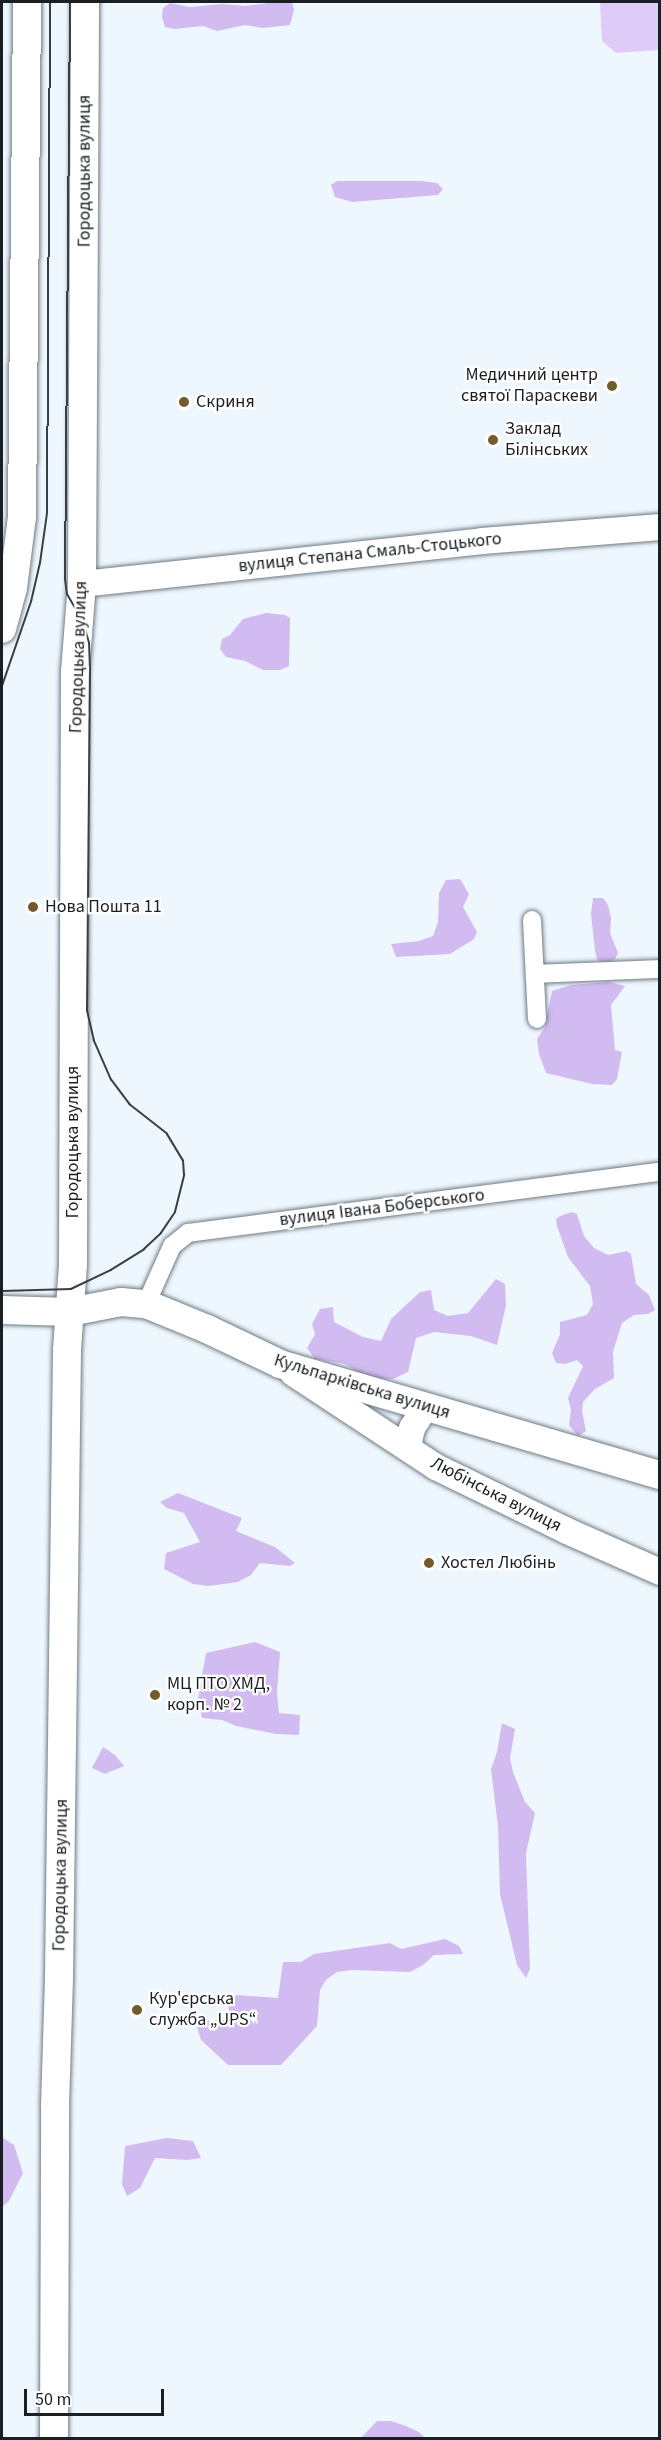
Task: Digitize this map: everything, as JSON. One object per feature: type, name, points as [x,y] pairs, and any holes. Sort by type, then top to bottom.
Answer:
[{"type":"main road","points":[[2,629],[13,588],[22,517],[27,2]]},
{"type":"main road","name":"Городоцька вулиця","points":[[54,2439],[55,2106],[73,1254],[75,672],[82,584],[85,2]]},
{"type":"main road","name":"Кульпарківська вулиця","points":[[70,1312],[121,1302],[146,1304],[207,1329],[280,1364],[660,1475]]},
{"type":"main road","points":[[2,1310],[70,1312]]},
{"type":"street","name":"вулиця Степана Смаль-Стоцького","points":[[82,584],[482,541],[660,527]]},
{"type":"street","points":[[532,920],[537,1019]]},
{"type":"street","points":[[535,975],[660,969]]},
{"type":"street","name":"вулиця Івана Боберського","points":[[146,1304],[172,1246],[188,1233],[660,1172]]},
{"type":"street","name":"Любінська вулиця","points":[[280,1364],[436,1467],[567,1531],[660,1572]]},
{"type":"street","points":[[408,1447],[412,1428],[425,1407]]},
{"type":"shaded area","points":[[292,2],[294,10],[290,25],[263,28],[245,25],[217,31],[203,26],[174,29],[165,27],[162,17],[163,8],[170,3],[190,7],[222,4],[246,6]]},
{"type":"shaded area","points":[[600,2],[659,2],[659,50],[616,53],[602,41]]},
{"type":"shaded area","points":[[337,181],[422,181],[437,183],[443,189],[438,195],[352,202],[335,197],[331,185]]},
{"type":"shaded area","points":[[266,613],[285,615],[290,618],[289,666],[280,670],[263,670],[245,661],[226,657],[220,649],[222,639],[230,635],[243,619]]},
{"type":"shaded area","points":[[460,879],[469,894],[463,907],[477,932],[474,939],[450,954],[396,957],[391,944],[419,941],[433,936],[438,922],[439,893],[446,880]]},
{"type":"shaded area","points":[[593,898],[603,898],[608,905],[611,918],[610,933],[618,953],[615,959],[605,965],[597,959],[595,951],[591,914]]},
{"type":"shaded area","points":[[609,982],[625,986],[611,1005],[615,1050],[622,1052],[617,1079],[612,1085],[592,1084],[546,1073],[539,1054],[537,1039],[545,1027],[552,991],[571,985]]},
{"type":"shaded area","points":[[572,1212],[577,1214],[584,1236],[594,1248],[608,1255],[627,1251],[631,1254],[636,1284],[649,1295],[655,1310],[648,1314],[634,1315],[622,1323],[613,1352],[614,1378],[595,1389],[583,1402],[582,1411],[586,1431],[578,1436],[569,1425],[571,1410],[568,1398],[583,1366],[577,1360],[565,1364],[556,1363],[552,1353],[560,1334],[560,1322],[587,1315],[593,1304],[590,1286],[568,1257],[557,1226],[556,1219]]},
{"type":"shaded area","points":[[496,1279],[505,1284],[506,1305],[497,1345],[471,1336],[434,1332],[416,1338],[408,1372],[393,1379],[368,1378],[345,1364],[315,1359],[307,1348],[315,1334],[312,1324],[320,1309],[333,1307],[334,1322],[363,1337],[381,1341],[391,1319],[420,1292],[431,1290],[434,1310],[448,1316],[468,1313]]},
{"type":"shaded area","points":[[178,1493],[242,1518],[236,1531],[275,1547],[295,1563],[290,1566],[260,1563],[251,1575],[238,1582],[209,1586],[193,1584],[164,1569],[166,1553],[200,1542],[184,1513],[167,1508],[160,1502]]},
{"type":"shaded area","points":[[255,1642],[280,1652],[277,1693],[279,1713],[300,1715],[299,1735],[276,1734],[236,1726],[222,1720],[202,1718],[198,1699],[206,1653]]},
{"type":"shaded area","points":[[502,1723],[515,1729],[510,1758],[513,1772],[525,1802],[535,1813],[526,1853],[530,1969],[526,1978],[517,1965],[500,1894],[498,1827],[491,1769],[497,1752]]},
{"type":"shaded area","points":[[103,1747],[115,1755],[124,1766],[105,1774],[92,1768]]},
{"type":"shaded area","points":[[445,1939],[459,1946],[463,1954],[434,1955],[423,1965],[410,1972],[352,1970],[337,1972],[326,1980],[320,1990],[317,2026],[281,2065],[228,2065],[201,2040],[197,2027],[209,2020],[227,2020],[230,1998],[237,1995],[278,1998],[283,1962],[301,1962],[314,1954],[390,1943],[401,1949]]},
{"type":"shaded area","points":[[2,2137],[14,2145],[23,2173],[9,2201],[2,2207]]},
{"type":"shaded area","points":[[167,2138],[193,2141],[201,2158],[187,2160],[155,2158],[140,2188],[127,2196],[122,2184],[125,2146]]},
{"type":"shaded area","points":[[377,2421],[391,2421],[406,2426],[419,2432],[425,2438],[361,2438]]},
{"type":"tram line","points":[[2,686],[31,602],[40,563],[47,513],[50,2]]},
{"type":"tram line","points":[[2,1291],[71,1289],[111,1270],[144,1249],[161,1233],[175,1212],[184,1175],[183,1161],[167,1134],[130,1105],[111,1080],[94,1041],[87,1011],[89,643],[83,622],[67,594],[65,580],[70,2]]},
{"type":"place","name":"Медичний центр святої Параскеви","points":[[612,386]]},
{"type":"place","name":"Скриня","points":[[184,402]]},
{"type":"place","name":"Заклад Білінських","points":[[493,440]]},
{"type":"place","name":"Нова Пошта 11","points":[[33,907]]},
{"type":"place","name":"Хостел Любінь","points":[[429,1563]]},
{"type":"place","name":"МЦ ПТО ХМД, корп. № 2","points":[[155,1695]]},
{"type":"place","name":"Кур'єрська служба „UPS“","points":[[137,2010]]}]
